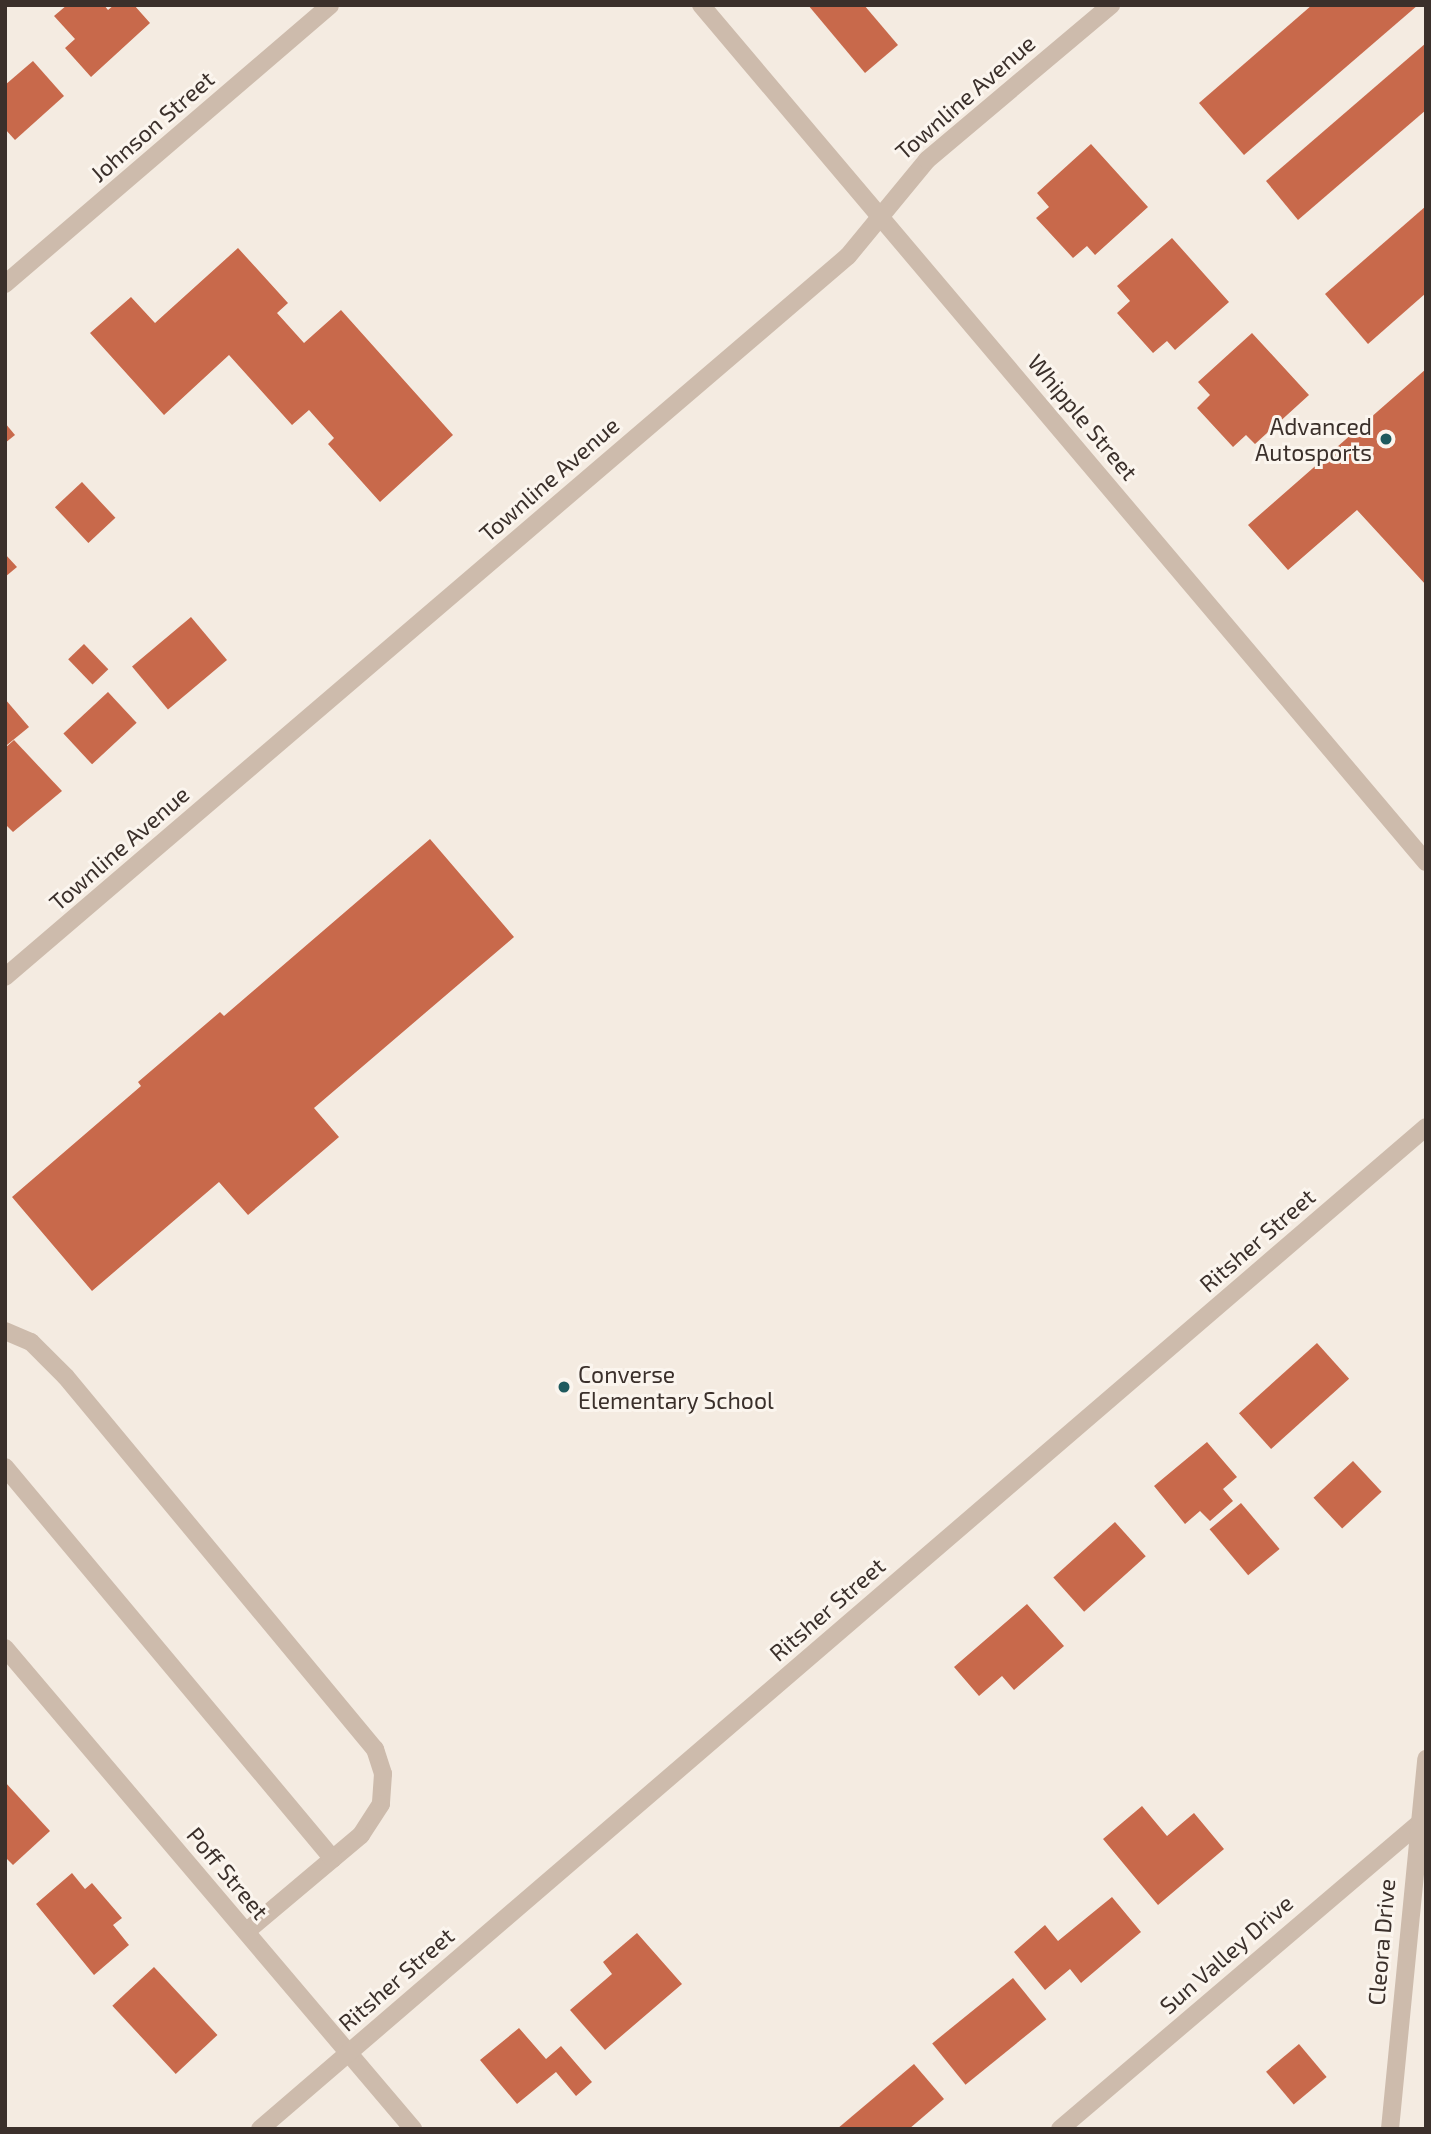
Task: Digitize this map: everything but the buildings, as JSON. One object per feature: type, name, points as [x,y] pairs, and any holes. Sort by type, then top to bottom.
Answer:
[{"type":"street","name":"Johnson Street","points":[[5,285],[330,5]]},
{"type":"street","name":"Whipple Street","points":[[701,5],[1426,862]]},
{"type":"street","name":"Townline Avenue","points":[[5,977],[848,256],[927,160],[1111,5]]},
{"type":"street","name":"Ritsher Street","points":[[260,2129],[1426,1127]]},
{"type":"street","points":[[5,1331],[31,1342],[65,1377],[375,1749],[383,1774],[381,1804],[361,1835],[246,1932]]},
{"type":"street","points":[[5,1467],[333,1859]]},
{"type":"street","name":"Poff Street","points":[[5,1648],[413,2129]]},
{"type":"street","name":"Cleora Drive","points":[[1390,2129],[1426,1759]]},
{"type":"street","name":"Sun Valley Drive","points":[[1060,2129],[1421,1820]]},
{"type":"place","name":"Advanced Autosports","points":[[1386,439]]},
{"type":"place","name":"Converse Elementary School","points":[[564,1387]]}]
